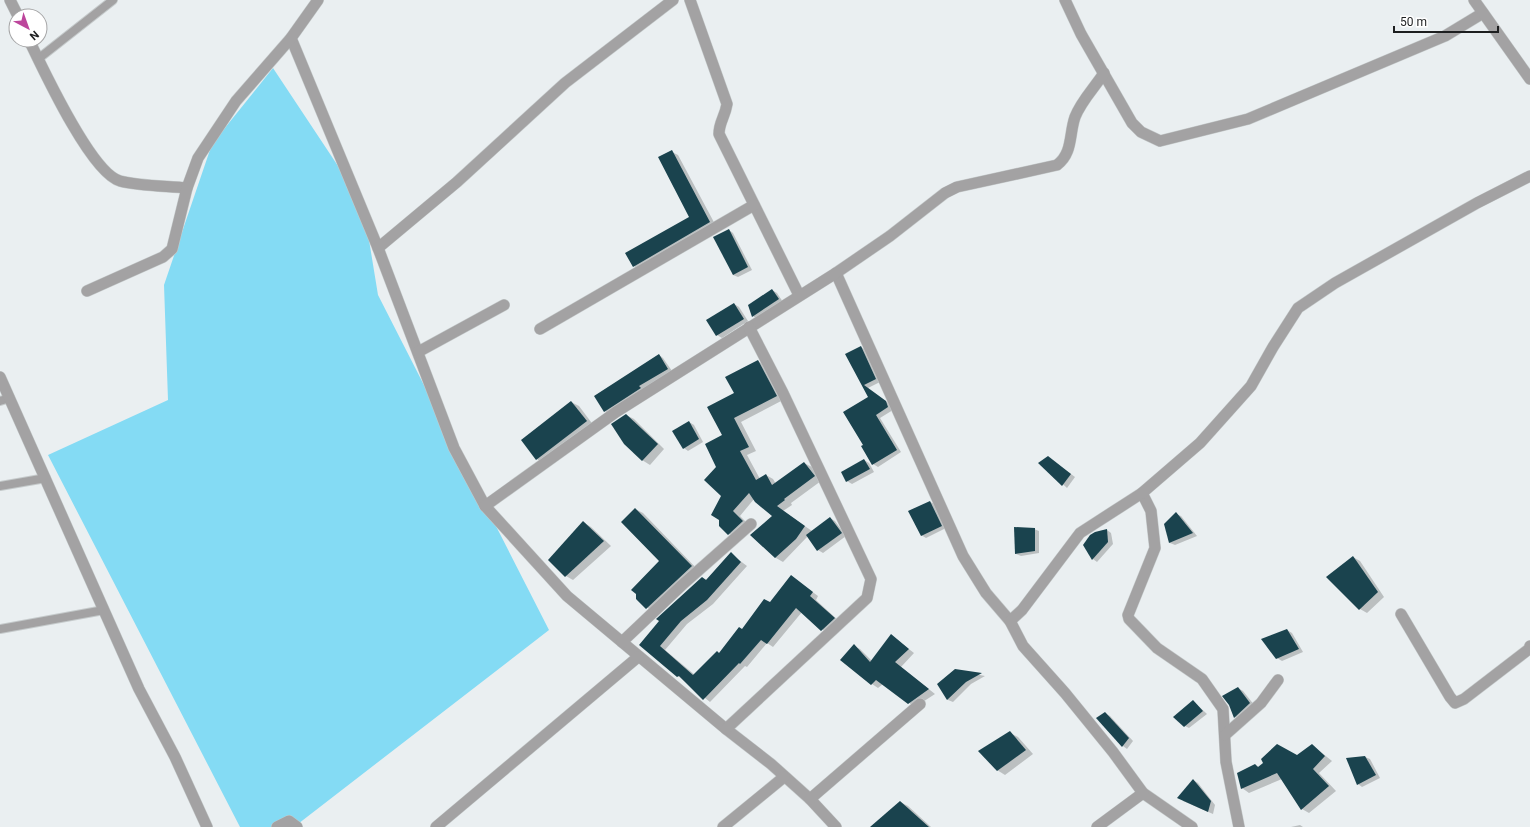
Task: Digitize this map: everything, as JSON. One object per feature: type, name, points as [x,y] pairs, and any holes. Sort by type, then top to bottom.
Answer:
[{"type":"street","points":[[87,291],[163,257],[172,249],[187,188],[198,158],[236,101],[291,38],[318,0]]},
{"type":"street","points":[[378,248],[456,182],[565,83],[672,0]]},
{"type":"street","points":[[690,0],[727,104],[726,114],[719,124],[719,134],[799,296]]},
{"type":"street","points":[[1065,0],[1081,34],[1132,123],[1141,132],[1160,141],[1248,119],[1445,36],[1483,13]]},
{"type":"street","points":[[1474,0],[1530,79]]},
{"type":"street","points":[[291,38],[378,248],[454,448],[486,506],[567,596],[726,729],[771,764],[810,799],[836,827]]},
{"type":"street","points":[[33,48],[87,148],[108,174],[120,181],[187,188]]},
{"type":"street","points":[[486,506],[616,412],[836,272],[890,236],[951,190],[957,187],[1057,165],[1065,159],[1068,152],[1076,116],[1104,73]]},
{"type":"street","points":[[1010,620],[1022,610],[1080,533],[1142,493],[1200,443],[1251,386],[1273,347],[1298,308],[1335,283],[1477,203],[1530,176]]},
{"type":"street","points":[[540,329],[754,205]]},
{"type":"street","points":[[836,272],[963,556],[986,593],[1010,620],[1023,646],[1108,746],[1143,793],[1192,827]]},
{"type":"street","points":[[418,352],[504,305]]},
{"type":"street","points":[[726,729],[867,598],[871,579],[783,393],[749,327]]},
{"type":"street","points":[[0,377],[5,400],[46,478],[139,688],[174,757],[206,827]]},
{"type":"street","points":[[1142,493],[1151,511],[1155,548],[1128,615],[1129,619],[1157,648],[1202,679],[1223,709],[1226,762],[1239,827]]},
{"type":"street","points":[[622,642],[682,585],[751,524]]},
{"type":"street","points":[[1401,614],[1455,703],[1470,695],[1529,649],[1530,646]]},
{"type":"street","points":[[436,827],[638,656]]},
{"type":"street","points":[[1225,735],[1261,703],[1278,680]]},
{"type":"street","points":[[810,799],[920,704]]},
{"type":"street","points":[[723,827],[784,777]]},
{"type":"street","points":[[1097,827],[1143,793]]},
{"type":"street","points":[[277,827],[289,821],[297,827]]},
{"type":"lane","points":[[38,59],[113,0]]},
{"type":"lane","points":[[0,486],[46,478]]},
{"type":"lane","points":[[0,629],[104,610]]},
{"type":"shaded area","points":[[273,68],[340,169],[369,240],[378,295],[549,630],[294,827],[240,827],[48,455],[168,400],[164,285],[212,144]]},
{"type":"building","points":[[672,150],[710,222],[633,267],[625,253],[689,217],[658,157]]},
{"type":"building","points":[[729,229],[748,267],[733,275],[713,237]]},
{"type":"building","points":[[772,289],[779,299],[752,317],[748,305]]},
{"type":"building","points":[[734,303],[744,319],[716,336],[706,320]]},
{"type":"building","points":[[861,346],[876,379],[864,385],[886,401],[888,407],[876,415],[897,450],[872,465],[861,446],[863,445],[843,412],[868,397],[845,354]]},
{"type":"building","points":[[659,354],[668,369],[639,386],[641,388],[604,412],[594,396]]},
{"type":"building","points":[[758,360],[777,396],[734,418],[749,447],[740,451],[756,480],[766,474],[772,485],[804,462],[815,476],[777,506],[805,526],[796,539],[775,558],[750,535],[772,516],[755,502],[749,493],[733,511],[743,521],[728,535],[719,526],[719,520],[711,515],[721,496],[704,480],[716,467],[705,444],[722,435],[707,407],[734,393],[725,377]]},
{"type":"building","points":[[571,401],[587,421],[536,460],[521,440]]},
{"type":"building","points":[[626,414],[658,444],[642,461],[624,444],[611,424]]},
{"type":"building","points":[[689,421],[699,439],[683,449],[672,431]]},
{"type":"building","points":[[1048,456],[1071,474],[1062,486],[1038,463]]},
{"type":"building","points":[[864,459],[870,469],[846,482],[841,472]]},
{"type":"building","points":[[930,501],[942,526],[921,536],[908,511]]},
{"type":"building","points":[[635,508],[692,566],[646,609],[636,599],[636,594],[631,590],[659,561],[621,522]]},
{"type":"building","points":[[1176,512],[1193,533],[1169,543],[1164,524]]},
{"type":"building","points":[[830,517],[842,533],[817,551],[806,535]]},
{"type":"building","points":[[583,521],[604,541],[565,577],[548,560]]},
{"type":"building","points":[[1014,527],[1035,528],[1035,551],[1015,554]]},
{"type":"building","points":[[1107,529],[1108,542],[1092,560],[1083,545],[1090,535]]},
{"type":"building","points":[[731,552],[741,562],[707,600],[681,621],[660,646],[693,675],[717,651],[719,653],[739,627],[742,629],[764,599],[770,602],[791,575],[813,592],[810,596],[835,618],[821,631],[796,608],[767,644],[761,640],[740,664],[739,663],[703,700],[679,676],[677,677],[639,645],[659,621],[656,619],[702,577],[706,580]]},
{"type":"building","points":[[1353,556],[1378,592],[1359,610],[1326,577]]},
{"type":"building","points":[[1287,629],[1299,649],[1276,659],[1261,639]]},
{"type":"building","points":[[891,634],[909,649],[895,662],[929,689],[908,704],[876,680],[871,685],[840,660],[854,644],[870,662]]},
{"type":"building","points":[[955,669],[982,673],[966,682],[947,700],[937,684]]},
{"type":"building","points":[[1238,687],[1250,703],[1234,718],[1229,705],[1222,696]]},
{"type":"building","points":[[1193,700],[1203,711],[1184,727],[1173,717]]},
{"type":"building","points":[[1105,712],[1129,738],[1122,747],[1096,718]]},
{"type":"building","points":[[1010,731],[1026,750],[997,771],[978,751]]},
{"type":"building","points":[[1277,744],[1297,755],[1312,744],[1325,756],[1313,769],[1329,786],[1301,810],[1277,773],[1241,789],[1237,773],[1255,764],[1258,767],[1263,763],[1261,759]]},
{"type":"building","points":[[1365,756],[1376,775],[1357,785],[1346,758]]},
{"type":"building","points":[[1193,779],[1211,801],[1208,812],[1177,798]]},
{"type":"building","points":[[900,801],[929,827],[870,827]]}]
